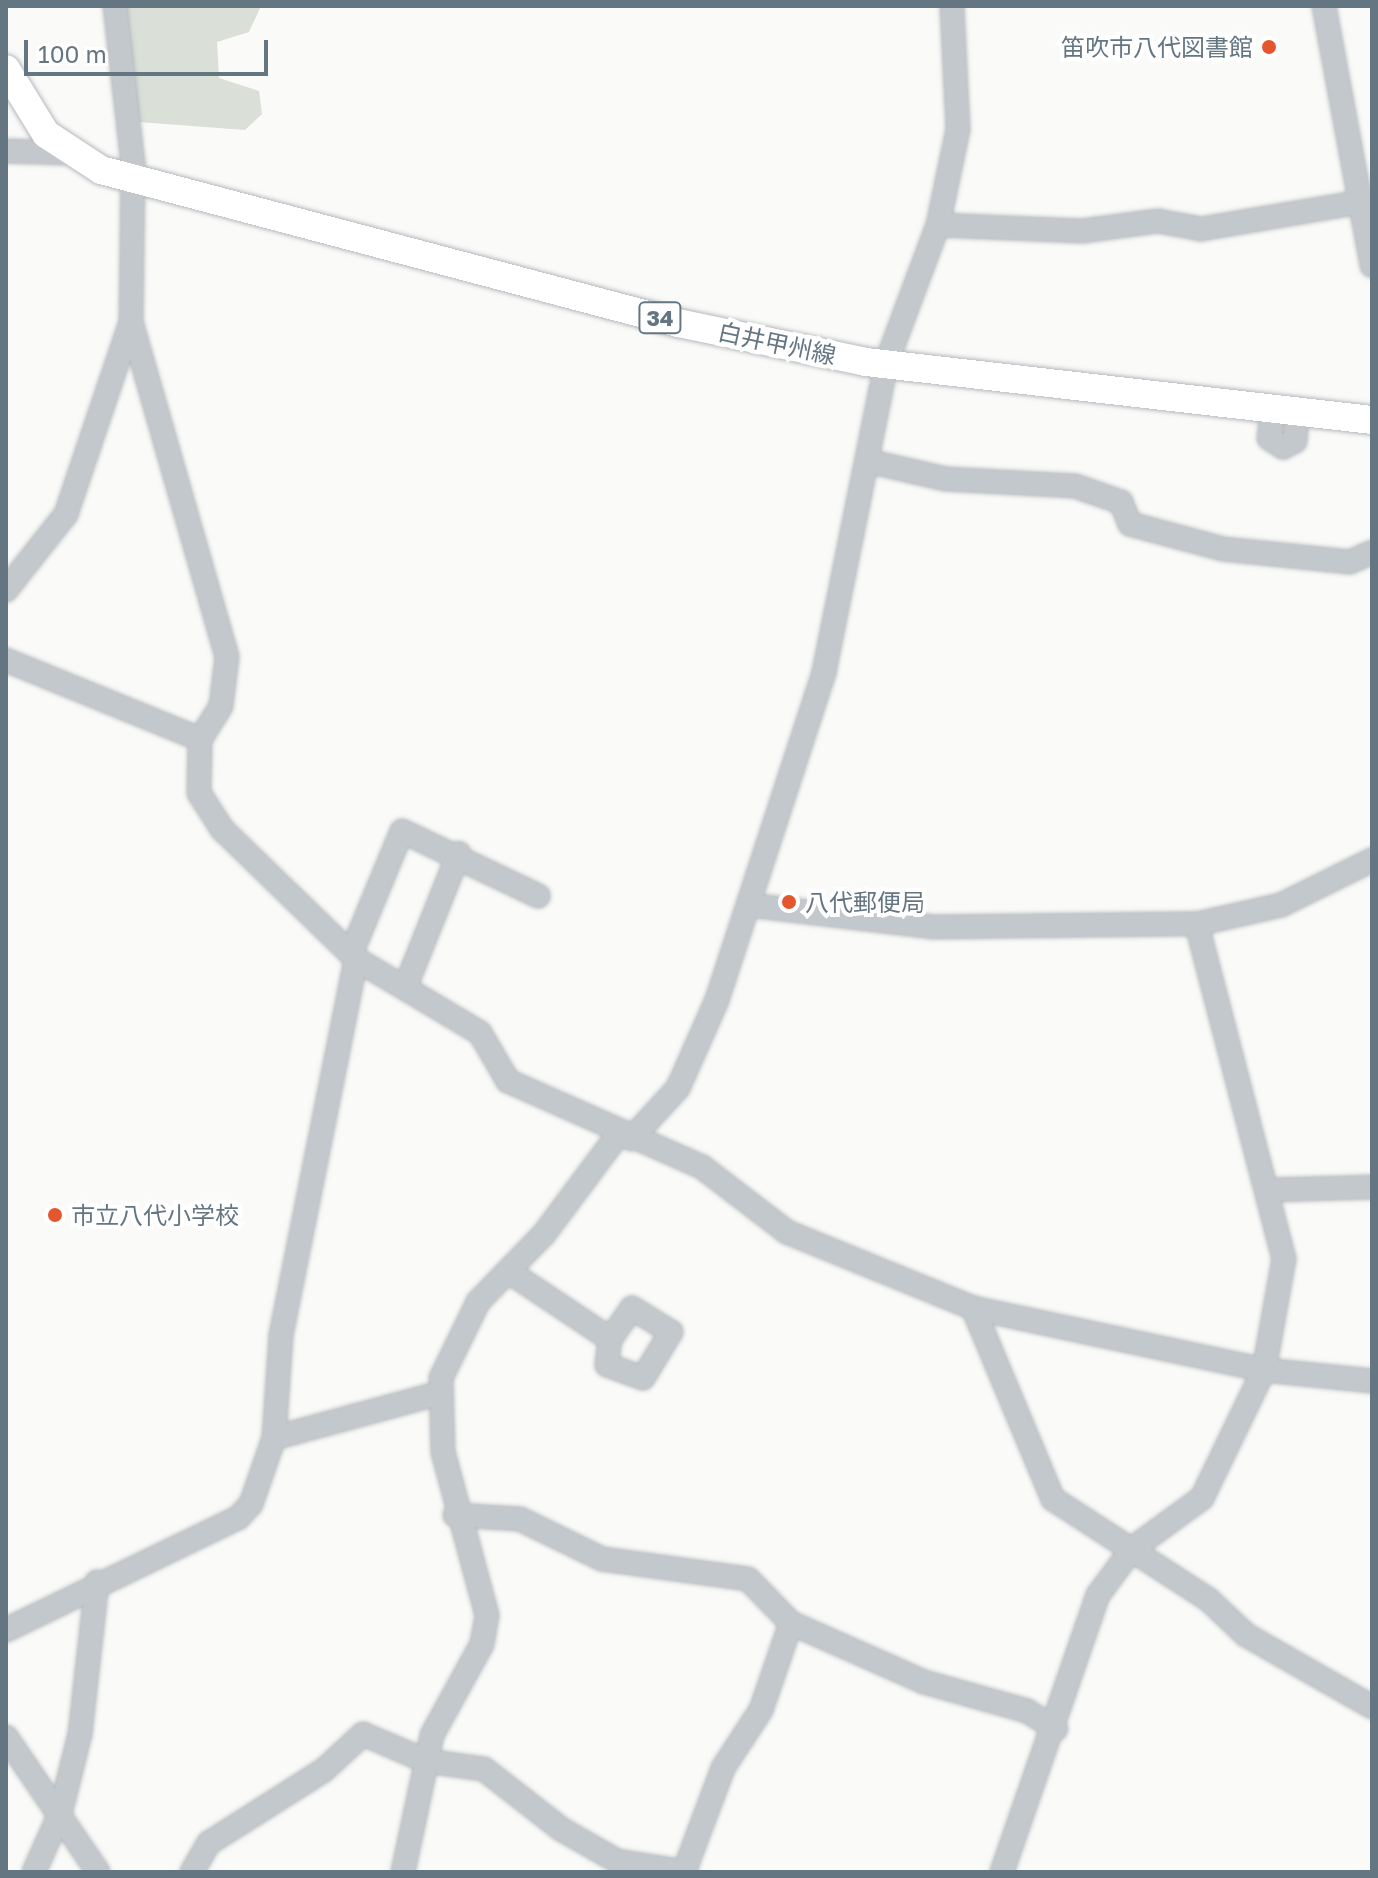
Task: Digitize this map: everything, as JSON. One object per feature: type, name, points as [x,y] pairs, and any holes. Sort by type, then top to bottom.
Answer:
[{"type":"main road","name":"白井甲州線","points":[[6,69],[46,134],[69,153],[132,181],[678,323],[886,364],[1372,420]]},
{"type":"street","points":[[115,6],[132,181],[131,322],[227,657],[221,706],[200,739],[199,793],[222,829],[354,956],[480,1033],[508,1081],[625,1136],[702,1167],[787,1232],[973,1308],[1264,1370],[1372,1381]]},
{"type":"street","points":[[403,1872],[426,1761],[443,1708],[482,1644],[487,1615],[455,1515],[440,1393],[478,1302],[625,1136],[678,1088],[749,905],[824,672],[886,364],[938,225],[958,129],[952,6]]},
{"type":"street","points":[[1324,6],[1372,266]]},
{"type":"street","points":[[6,151],[69,153]]},
{"type":"street","points":[[938,225],[1082,231],[1158,221],[1201,229],[1361,202]]},
{"type":"street","points":[[6,590],[66,514],[131,322]]},
{"type":"street","points":[[867,461],[946,479],[1075,486],[1121,502],[1130,524],[1223,549],[1350,562],[1372,552]]},
{"type":"street","points":[[6,660],[200,739]]},
{"type":"street","points":[[6,1630],[97,1582],[238,1518],[251,1504],[274,1438],[281,1335],[354,956],[402,831],[459,853],[538,896]]},
{"type":"street","points":[[405,988],[459,853]]},
{"type":"street","points":[[749,905],[933,927],[1197,924],[1281,905],[1372,860]]},
{"type":"street","points":[[1002,1872],[1056,1729],[1098,1595],[1132,1549],[1202,1498],[1264,1370],[1284,1259],[1271,1190],[1197,924]]},
{"type":"street","points":[[1271,1190],[1372,1187]]},
{"type":"street","points":[[508,1271],[532,1294],[610,1339]]},
{"type":"street","points":[[973,1308],[1053,1499],[1209,1600],[1246,1635],[1372,1707]]},
{"type":"street","points":[[274,1438],[440,1393]]},
{"type":"street","points":[[455,1515],[520,1519],[602,1559],[748,1579],[791,1623],[924,1682],[1027,1711],[1056,1729]]},
{"type":"street","points":[[34,1872],[60,1814],[93,1661],[97,1582]]},
{"type":"street","points":[[192,1872],[209,1843],[324,1770],[363,1734],[426,1761],[484,1769],[561,1829],[617,1861],[685,1872],[723,1768],[761,1710],[791,1623]]},
{"type":"street","points":[[6,1737],[98,1872]]},
{"type":"shaded area","points":[[122,6],[261,6],[249,32],[217,42],[219,78],[259,91],[262,114],[245,130],[139,122]]},
{"type":"place","name":"笛吹市八代図書館","points":[[1269,47]]},
{"type":"place","name":"八代郵便局","points":[[789,902]]},
{"type":"place","name":"市立八代小学校","points":[[55,1215]]}]
